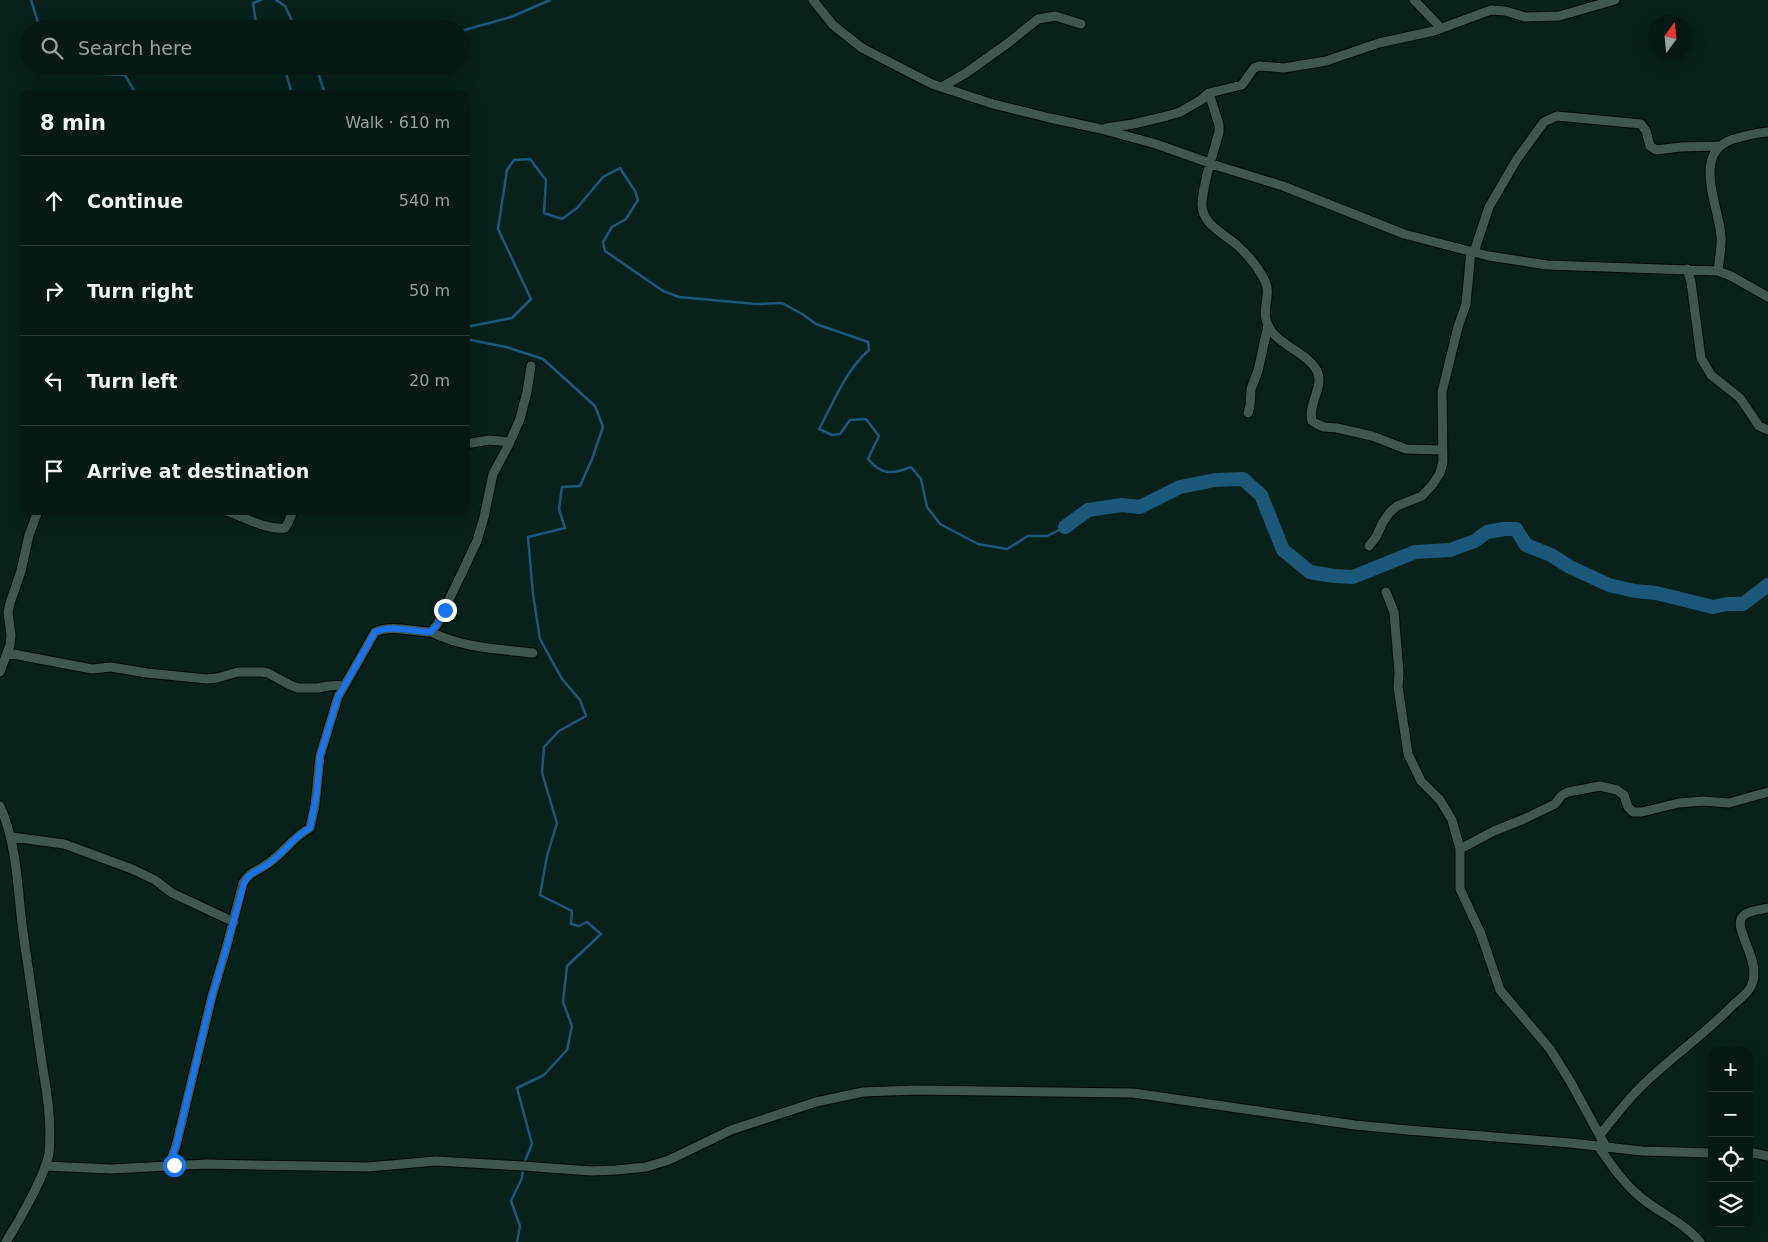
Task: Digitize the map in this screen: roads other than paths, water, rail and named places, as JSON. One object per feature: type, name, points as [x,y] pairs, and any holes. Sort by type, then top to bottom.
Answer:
[{"type":"street","points":[[813,0],[833,25],[862,48],[932,84],[993,104],[1101,128],[1156,144],[1210,164],[1283,186],[1404,234],[1473,251],[1547,265],[1718,271],[1731,276],[1768,297]]},
{"type":"street","points":[[1414,0],[1441,28]]},
{"type":"street","points":[[1101,128],[1133,124],[1174,114],[1201,100],[1209,93],[1242,85],[1254,68],[1259,66],[1284,68],[1326,61],[1379,43],[1441,28],[1491,10],[1505,10],[1525,17],[1558,16],[1615,0]]},
{"type":"street","points":[[942,87],[966,73],[1038,19],[1055,16],[1082,24]]},
{"type":"street","points":[[1209,93],[1219,125],[1204,191],[1202,205],[1204,214],[1212,226],[1238,246],[1259,268],[1267,285],[1265,311],[1268,326],[1274,334],[1306,358],[1316,369],[1319,377],[1311,417],[1316,424],[1372,436],[1406,448],[1442,450]]},
{"type":"street","points":[[1369,546],[1390,512],[1397,506],[1422,496],[1440,474],[1443,462],[1442,392],[1458,327],[1466,304],[1473,251],[1489,206],[1544,122],[1552,117],[1564,116],[1641,124],[1646,131],[1650,146],[1656,150],[1720,146]]},
{"type":"street","points":[[1718,271],[1721,237],[1710,170],[1713,154],[1728,140],[1768,132]]},
{"type":"street","points":[[1687,269],[1691,282],[1702,358],[1710,375],[1740,398],[1759,426],[1768,430]]},
{"type":"street","points":[[1248,414],[1251,389],[1258,371],[1268,326]]},
{"type":"street","points":[[431,632],[438,623],[477,540],[484,518],[493,474],[520,419],[528,392],[531,366]]},
{"type":"street","points":[[470,443],[489,440],[510,442]]},
{"type":"street","points":[[0,672],[8,653],[10,635],[4,617],[36,515]]},
{"type":"street","points":[[237,515],[258,523],[285,528],[291,515]]},
{"type":"street","points":[[1386,592],[1394,612],[1399,672],[1398,687],[1408,754],[1422,781],[1440,800],[1452,820],[1460,849],[1460,889],[1481,934],[1500,990],[1550,1049],[1600,1135],[1602,1147],[1617,1173],[1638,1195],[1684,1227],[1700,1242]]},
{"type":"street","points":[[169,1165],[176,1146],[212,996],[244,883],[247,876],[274,859],[303,831],[310,828],[317,792],[320,756],[334,707],[375,632],[381,629],[388,629],[431,632],[453,642],[466,645],[533,653]]},
{"type":"street","points":[[8,653],[92,669],[111,666],[147,673],[207,679],[238,672],[262,672],[298,688],[345,685]]},
{"type":"street","points":[[1460,849],[1494,831],[1555,804],[1562,795],[1575,790],[1600,786],[1617,790],[1624,795],[1628,807],[1633,812],[1642,812],[1678,803],[1703,801],[1728,803],[1768,792]]},
{"type":"street","points":[[0,806],[12,837],[50,1131],[45,1166],[6,1242]]},
{"type":"street","points":[[12,837],[64,844],[132,869],[155,880],[172,893],[234,922]]},
{"type":"street","points":[[1600,1135],[1647,1081],[1714,1025],[1749,990],[1754,978],[1755,965],[1742,933],[1740,921],[1742,917],[1749,913],[1768,908]]},
{"type":"street","points":[[45,1166],[111,1169],[169,1165],[368,1167],[436,1162],[591,1171],[616,1170],[646,1167],[668,1160],[731,1130],[816,1102],[863,1092],[916,1090],[1133,1093],[1355,1125],[1642,1151],[1708,1153]]},
{"type":"street","points":[[1753,1153],[1768,1156]]},
{"type":"waterway","points":[[31,0],[37,20]]},
{"type":"waterway","points":[[256,20],[253,3],[261,0]]},
{"type":"waterway","points":[[276,0],[285,6],[292,20]]},
{"type":"waterway","points":[[470,28],[511,17],[550,0]]},
{"type":"waterway","points":[[125,75],[134,90]]},
{"type":"waterway","points":[[287,75],[291,90]]},
{"type":"waterway","points":[[319,75],[324,90]]},
{"type":"waterway","points":[[470,326],[512,318],[531,299],[498,229],[507,170],[514,160],[530,159],[546,180],[544,213],[562,219],[577,208],[603,177],[620,168],[635,191],[638,200],[626,219],[612,227],[603,242],[605,251],[663,291],[679,297],[756,304],[782,303],[816,324],[868,342],[869,350],[853,367],[819,429],[832,435],[840,434],[850,420],[866,419],[879,436],[868,459],[873,465],[888,472],[911,467],[921,479],[927,507],[940,524],[978,544],[1007,549],[1028,536],[1047,536],[1065,527]]},
{"type":"waterway","points":[[470,340],[506,347],[543,359],[595,406],[603,427],[580,486],[562,487],[559,509],[565,528],[528,537],[533,594],[540,639],[562,679],[580,700],[586,716],[559,731],[544,747],[542,773],[557,823],[547,856],[540,895],[572,911],[571,924],[579,926],[587,922],[601,934],[567,966],[563,1002],[572,1026],[567,1050],[544,1075],[517,1088],[532,1144],[523,1166],[522,1178],[511,1201],[520,1226],[517,1242]]},
{"type":"waterway","points":[[1065,527],[1088,510],[1122,505],[1140,507],[1180,487],[1215,480],[1243,479],[1261,495],[1283,550],[1310,572],[1353,577],[1415,552],[1450,550],[1475,541],[1487,532],[1516,529],[1526,545],[1551,555],[1570,567],[1609,585],[1635,591],[1656,593],[1713,607],[1727,604],[1743,604],[1768,585]]}]
